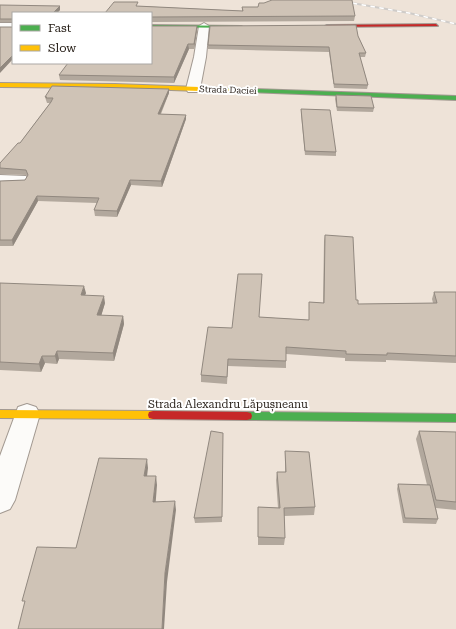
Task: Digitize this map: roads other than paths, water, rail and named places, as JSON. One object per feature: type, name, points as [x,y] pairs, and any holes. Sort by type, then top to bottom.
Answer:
[{"type":"street","points":[[0,26],[12,26]]},
{"type":"street","points":[[152,26],[250,27]]},
{"type":"street","points":[[193,89],[200,57],[204,26]]},
{"type":"street","points":[[319,26],[436,26]]},
{"type":"street","name":"Strada Daciei","points":[[0,85],[115,86],[456,98]]},
{"type":"street","points":[[0,180],[20,180]]},
{"type":"street","name":"Strada Alexandru Lăpușneanu","points":[[0,414],[456,418]]},
{"type":"street","points":[[0,500],[27,414]]},
{"type":"railway","points":[[335,0],[409,13],[456,24]]}]
